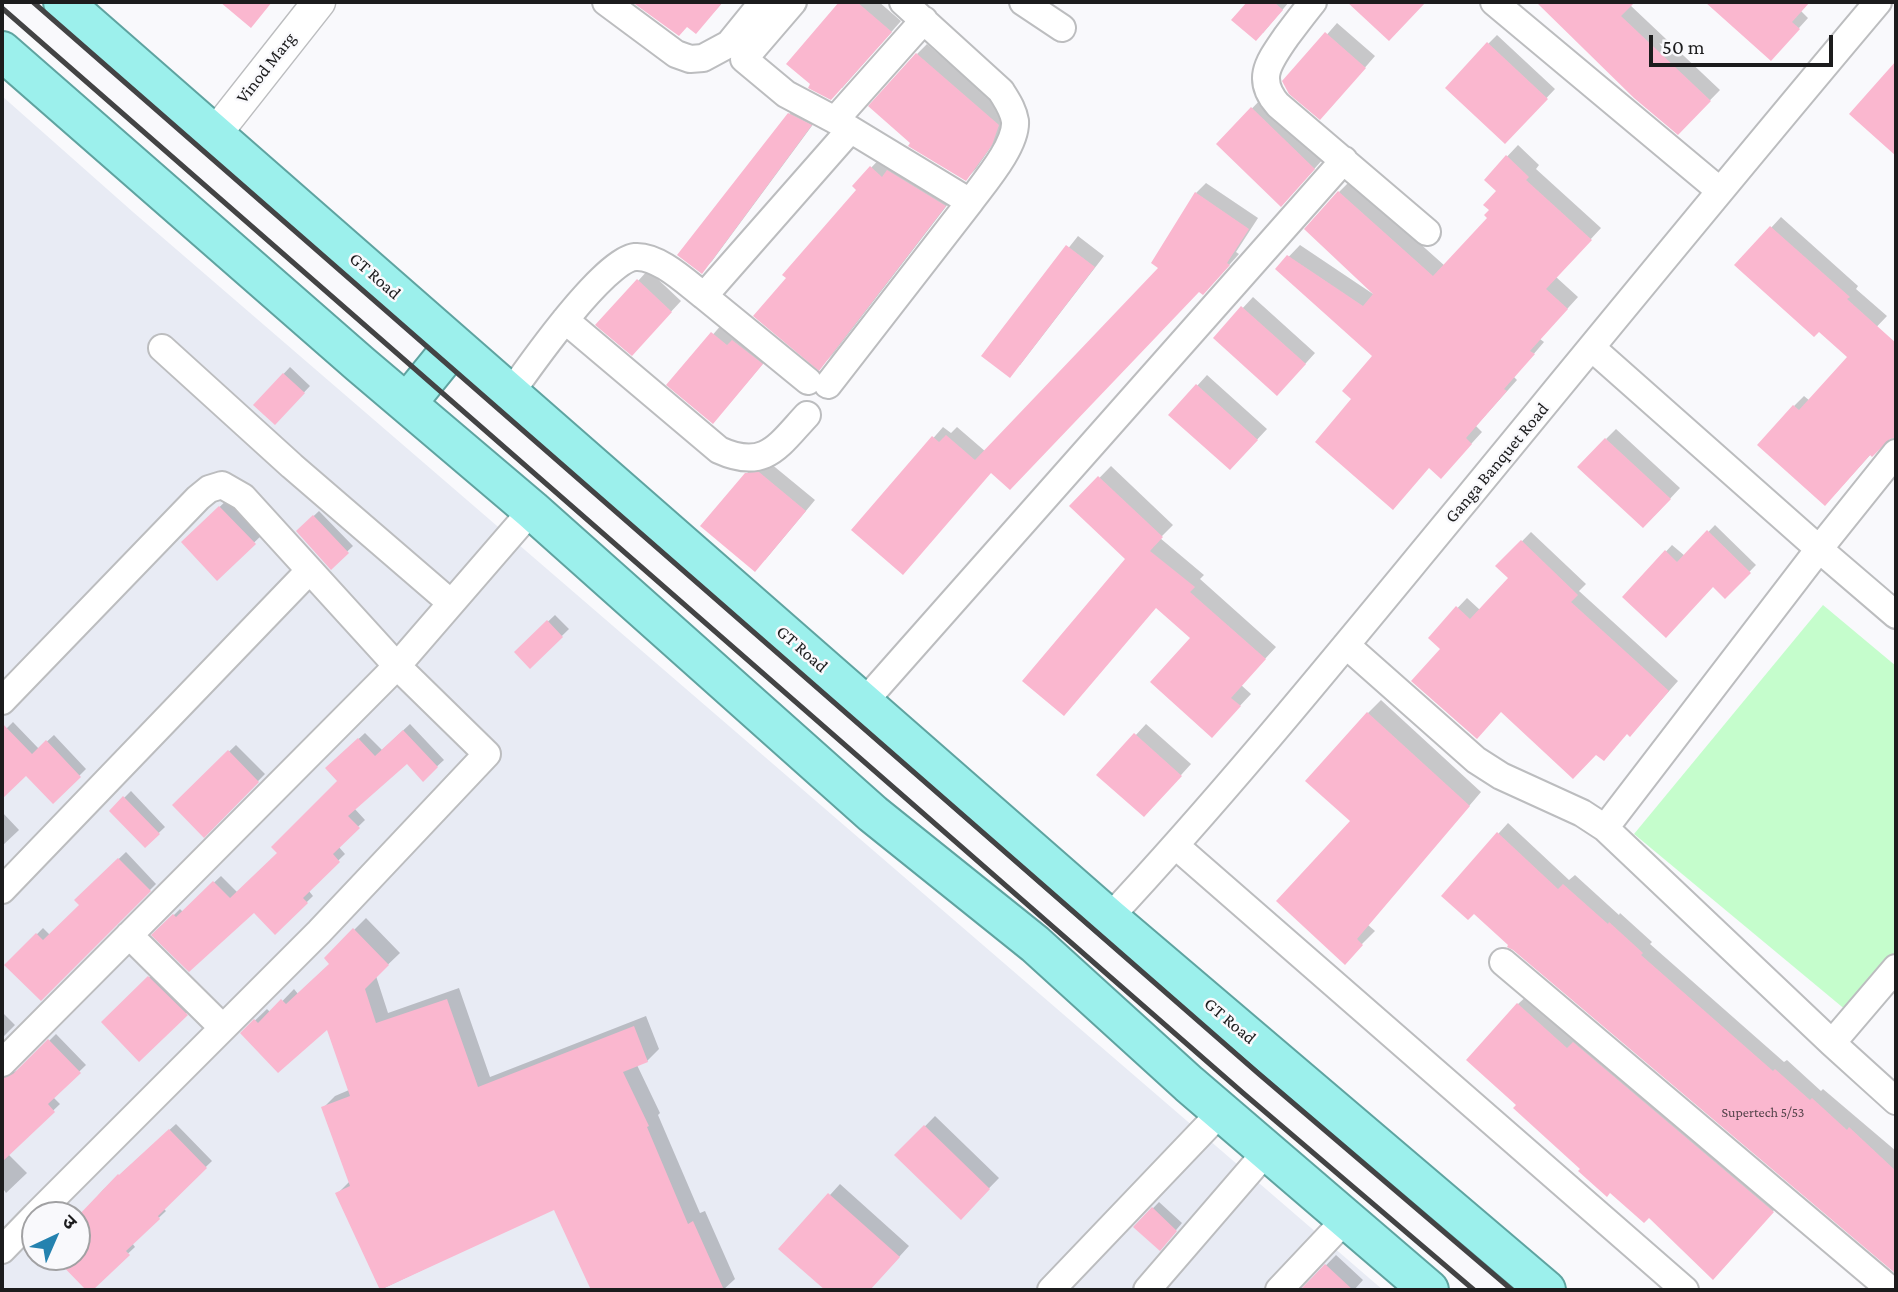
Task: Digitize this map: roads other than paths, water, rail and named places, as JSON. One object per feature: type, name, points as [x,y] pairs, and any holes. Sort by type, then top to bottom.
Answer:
[{"type":"highway","name":"GT Road","points":[[63,2],[864,702],[927,761],[1546,1290]]},
{"type":"highway","points":[[2,51],[532,510],[873,814],[1035,943],[1221,1112],[1429,1290]]},
{"type":"highway","points":[[407,403],[454,345]]},
{"type":"street","name":"Vinod Marg","points":[[215,134],[319,2]]},
{"type":"street","points":[[606,2],[676,54],[690,59],[703,58],[729,44],[763,2]]},
{"type":"street","points":[[793,2],[744,59],[786,94],[843,125],[970,202]]},
{"type":"street","points":[[510,394],[543,346],[601,280],[634,257],[652,260],[673,272],[818,383],[970,202],[1002,158],[1014,134],[1015,122],[1011,106],[1001,91],[903,2]]},
{"type":"street","points":[[1023,2],[1062,29]]},
{"type":"street","points":[[1313,2],[1268,62],[1265,78],[1268,94],[1427,232]]},
{"type":"street","points":[[1494,2],[1719,190]]},
{"type":"street","name":"Ganga Banquet Road","points":[[1109,918],[1176,846],[1346,645],[1719,190],[1878,2]]},
{"type":"street","points":[[704,296],[843,125],[924,20]]},
{"type":"street","points":[[864,702],[1343,160]]},
{"type":"street","points":[[565,320],[719,450],[738,459],[755,459],[777,447],[807,415]]},
{"type":"street","points":[[162,348],[292,466],[451,603]]},
{"type":"street","points":[[1592,348],[1896,614]]},
{"type":"street","points":[[1605,828],[1896,453]]},
{"type":"street","points":[[2,701],[209,489],[222,485],[243,497],[397,666],[487,754],[319,932],[51,1201]]},
{"type":"street","points":[[2,1063],[397,666],[532,510]]},
{"type":"street","points":[[2,890],[309,571]]},
{"type":"street","points":[[1346,645],[1476,760],[1501,776],[1582,813],[1605,828],[1832,1044],[1896,1101]]},
{"type":"street","points":[[1176,846],[1685,1290]]},
{"type":"street","points":[[129,935],[223,1028]]},
{"type":"street","points":[[1503,962],[1891,1290]]},
{"type":"street","points":[[1832,1044],[1896,968]]},
{"type":"street","points":[[1051,1290],[1221,1112]]},
{"type":"street","points":[[1147,1290],[1267,1151]]},
{"type":"street","points":[[1279,1290],[1346,1219]]},
{"type":"street","points":[[2,1250],[21,1231]]},
{"type":"railway","points":[[33,2],[1259,1074],[1512,1290]]},
{"type":"railway","points":[[2,8],[1243,1093],[1474,1290]]}]
